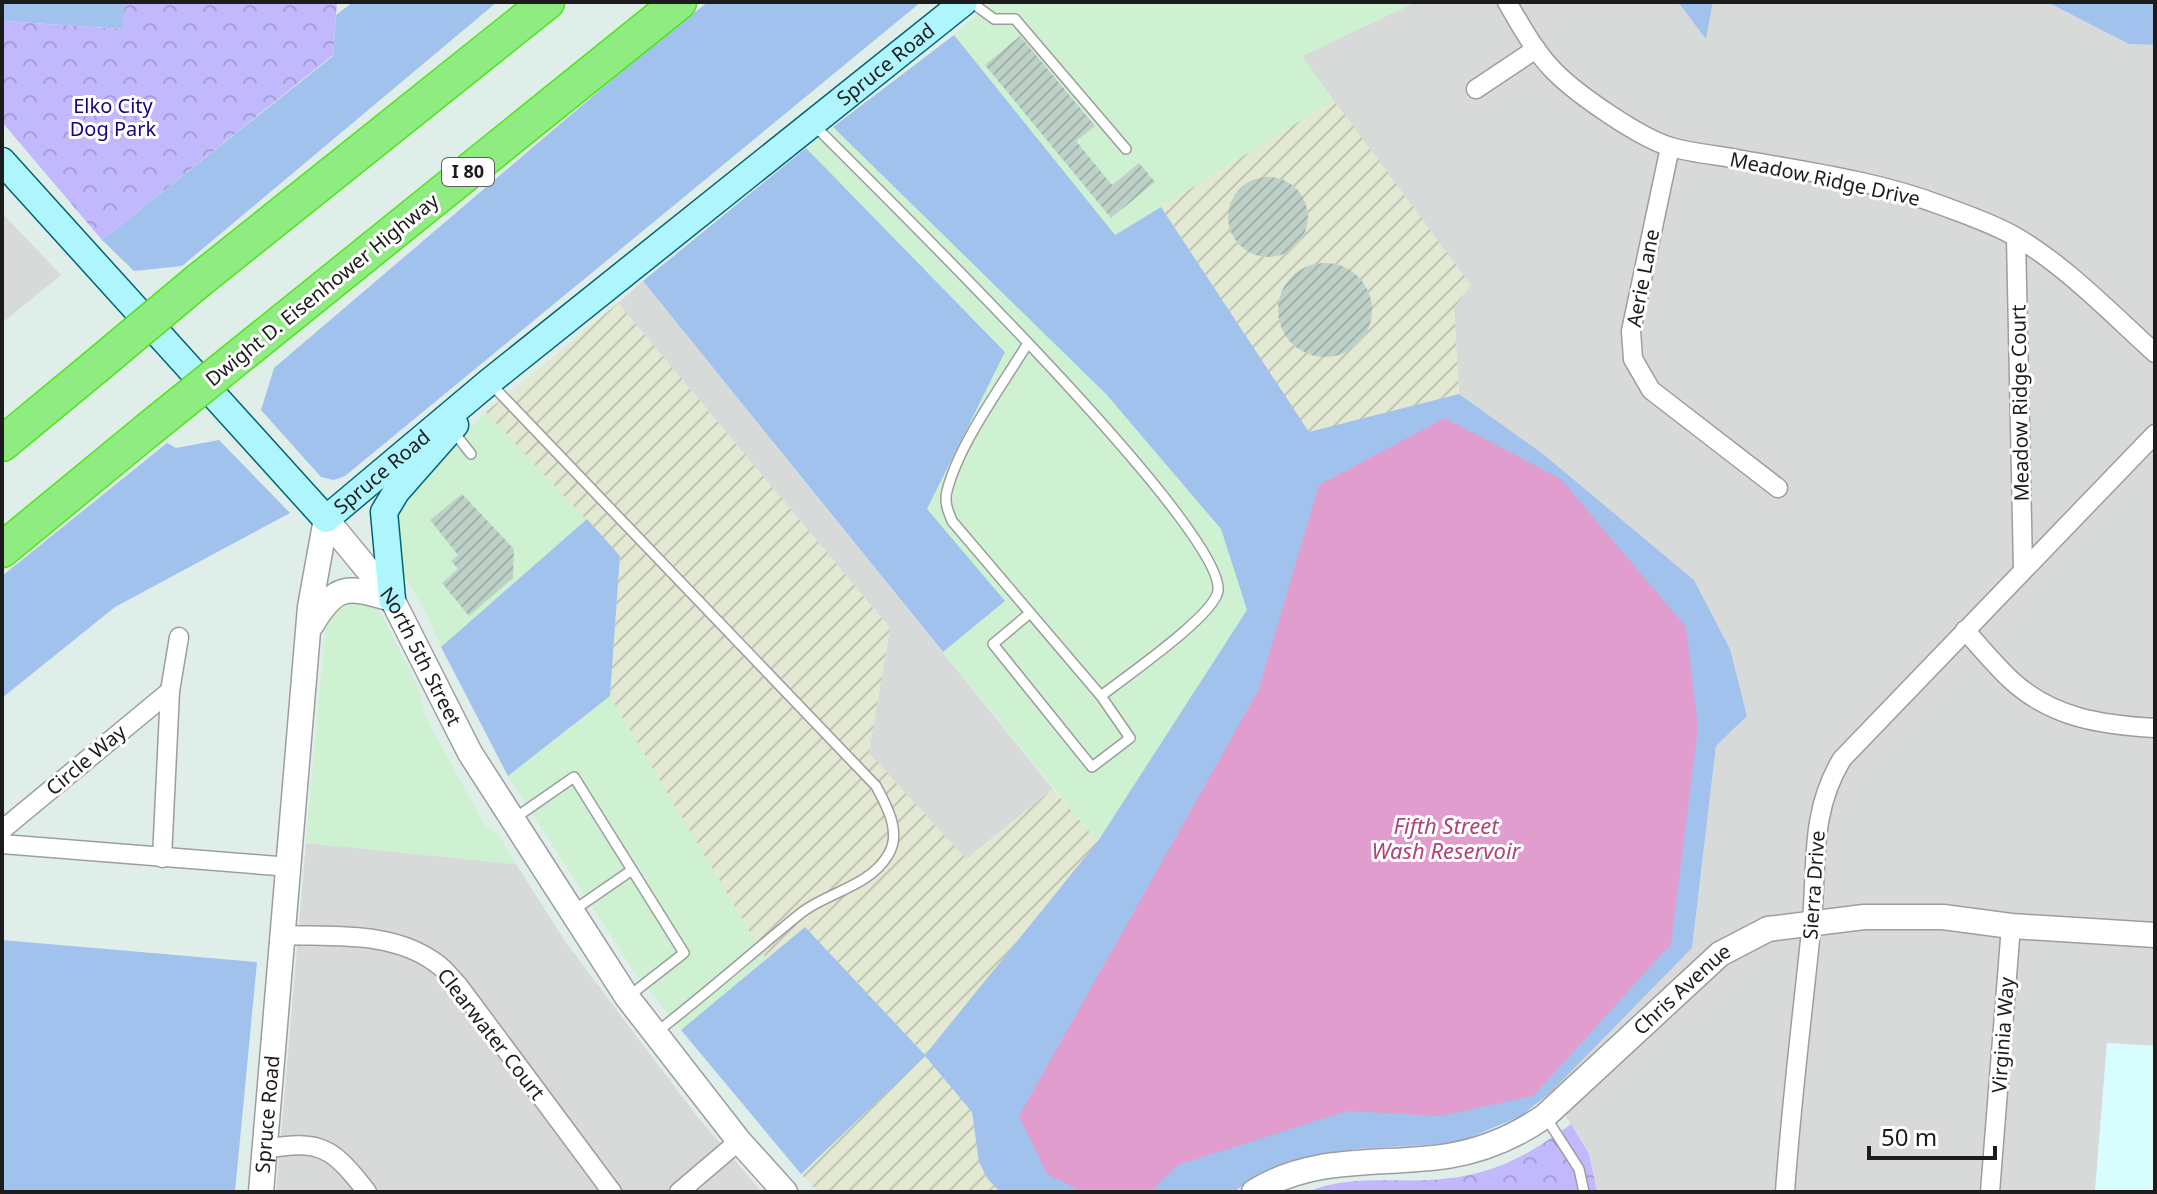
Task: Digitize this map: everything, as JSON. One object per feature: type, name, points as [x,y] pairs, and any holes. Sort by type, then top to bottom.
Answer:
[{"type":"highway","points":[[2,444],[198,281],[547,2]]},
{"type":"highway","name":"Dwight D. Eisenhower Highway","points":[[2,550],[679,2]]},
{"type":"main road","name":"Spruce Road","points":[[326,519],[489,382],[964,2]]},
{"type":"main road","name":"North 5th Street","points":[[2,161],[326,519]]},
{"type":"main road","points":[[392,599],[384,512],[396,492],[452,430],[489,382]]},
{"type":"street","name":"Meadow Ridge Drive","points":[[1507,2],[1536,49],[1555,72],[1632,128],[1670,147],[1874,185],[1941,205],[2016,237],[2096,299],[2155,353]]},
{"type":"street","points":[[1476,89],[1536,49]]},
{"type":"street","name":"Aerie Lane","points":[[1670,147],[1631,331],[1633,359],[1651,390],[1778,488]]},
{"type":"street","name":"Meadow Ridge Court","points":[[2016,237],[2023,569]]},
{"type":"street","name":"Sierra Drive","points":[[1785,1192],[1812,923],[1816,829],[1823,797],[1836,770],[1842,759],[2155,434]]},
{"type":"street","name":"North 5th Street","points":[[326,519],[392,599],[470,753],[627,997],[739,1141],[785,1192]]},
{"type":"street","name":"Spruce Road","points":[[261,1192],[308,630],[326,519]]},
{"type":"street","points":[[308,630],[323,605],[335,593],[356,589],[392,599]]},
{"type":"street","points":[[1965,630],[2012,681],[2040,702],[2072,717],[2111,725],[2155,728]]},
{"type":"street","points":[[162,858],[170,691],[179,637]]},
{"type":"street","name":"Circle Way","points":[[2,830],[170,691]]},
{"type":"street","points":[[2,844],[290,867]]},
{"type":"street","name":"Chris Avenue","points":[[1254,1192],[1285,1176],[1311,1168],[1344,1162],[1447,1156],[1487,1147],[1521,1133],[1545,1116],[1720,954],[1768,929],[1864,917],[1943,917],[2011,926],[2155,935]]},
{"type":"street","name":"Virginia Way","points":[[1990,1192],[2011,926]]},
{"type":"street","name":"Clearwater Court","points":[[284,935],[394,942],[438,964],[458,985],[612,1192]]},
{"type":"street","points":[[679,1192],[739,1141]]},
{"type":"street","points":[[265,1149],[294,1144],[323,1149],[343,1161],[367,1192]]},
{"type":"lane","points":[[971,2],[994,19],[1015,19],[1126,149]]},
{"type":"lane","points":[[812,122],[1096,414],[1198,540],[1214,568],[1218,591],[1205,614],[1101,696]]},
{"type":"lane","points":[[1028,343],[961,455],[946,493],[946,507],[952,521],[1101,696],[1130,738],[1092,767],[993,644],[1030,613]]},
{"type":"lane","points":[[489,382],[876,786],[891,812],[893,831],[889,854],[866,877],[804,911],[654,1034]]},
{"type":"lane","points":[[452,430],[471,454]]},
{"type":"lane","points":[[512,820],[574,777],[684,953],[627,997]]},
{"type":"lane","points":[[571,912],[632,870]]},
{"type":"lane","points":[[1545,1116],[1579,1169],[1584,1192]]},
{"type":"shaded area","points":[[2,2],[125,2],[123,29],[2,21]]},
{"type":"shaded area","points":[[353,2],[497,2],[182,266],[134,271],[102,240],[333,56],[336,15]]},
{"type":"shaded area","points":[[708,2],[921,2],[345,476],[334,480],[321,477],[261,410],[274,368],[654,44]]},
{"type":"shaded area","points":[[993,2],[1416,2],[1302,56],[1334,100],[1115,235],[954,35]]},
{"type":"shaded area","points":[[1416,2],[1678,2],[1706,38],[1713,2],[2047,2],[2129,44],[2155,45],[2155,1046],[2107,1043],[2095,1192],[1597,1192],[1589,1154],[1551,1092],[1692,948],[1716,746],[1747,716],[1730,649],[1694,580],[1542,453],[1459,394],[1454,308],[1302,56]]},
{"type":"shaded area","points":[[1678,2],[1713,2],[1706,39]]},
{"type":"shaded area","points":[[2047,2],[2155,2],[2155,45],[2129,44]]},
{"type":"shaded area","name":"Fifth Street Wash Reservoir","points":[[954,35],[1115,235],[1161,207],[1309,432],[1459,394],[1542,453],[1694,580],[1730,649],[1747,716],[1716,746],[1692,948],[1551,1092],[1521,1116],[1457,1143],[1355,1149],[1276,1166],[1233,1192],[1000,1192],[987,1178],[979,1162],[972,1112],[925,1056],[801,1174],[681,1030],[805,927],[925,1055],[1098,841],[1247,610],[1221,529],[1106,394],[833,127]]},
{"type":"shaded area","points":[[1334,100],[1471,285],[1454,308],[1459,394],[1309,433],[1161,207]]},
{"type":"shaded area","points":[[833,127],[1106,394],[1221,529],[1247,610],[1098,842],[943,652],[1004,601],[927,509],[1005,351],[806,148]]},
{"type":"shaded area","points":[[806,148],[1005,352],[927,509],[1005,601],[943,652],[643,281]]},
{"type":"shaded area","points":[[2,213],[61,275],[2,323]]},
{"type":"shaded area","points":[[643,281],[1053,789],[966,859],[868,753],[890,628],[618,303]]},
{"type":"shaded area","points":[[618,303],[890,628],[869,753],[966,859],[1053,789],[1098,842],[925,1055],[805,927],[766,959],[610,696],[620,556],[486,412]]},
{"type":"shaded area","points":[[494,404],[587,519],[441,647],[424,609],[397,564],[397,506],[408,489]]},
{"type":"shaded area","points":[[219,440],[290,513],[115,607],[2,698],[2,576],[167,443],[176,448]]},
{"type":"shaded area","points":[[587,519],[620,556],[610,696],[508,776],[441,647]]},
{"type":"shaded area","points":[[338,599],[376,604],[417,685],[425,716],[484,824],[499,835],[516,864],[306,843],[327,613]]},
{"type":"shaded area","points":[[610,696],[766,959],[681,1030],[633,970],[508,776]]},
{"type":"shaded area","points":[[306,843],[516,864],[565,941],[621,1016],[697,1116],[762,1192],[276,1192]]},
{"type":"shaded area","points":[[2,940],[257,962],[235,1192],[2,1192]]},
{"type":"shaded area","points":[[2107,1043],[2155,1046],[2155,1192],[2095,1192]]},
{"type":"shaded area","points":[[925,1055],[972,1112],[979,1162],[987,1178],[1000,1192],[818,1192],[801,1174]]},
{"type":"green space","name":"Elko City Dog Park","points":[[125,2],[337,2],[333,55],[102,240],[2,122],[2,21],[122,29]]},
{"type":"green space","points":[[1571,1124],[1589,1154],[1597,1192],[1308,1192],[1353,1181],[1430,1180],[1470,1175],[1522,1156]]},
{"type":"water","name":"Fifth Street Wash Reservoir","points":[[1445,418],[1561,479],[1686,627],[1698,727],[1671,944],[1533,1096],[1440,1116],[1347,1111],[1178,1165],[1150,1192],[1083,1192],[1047,1174],[1019,1116],[1258,691],[1319,485]]},
{"type":"building","points":[[1020,36],[1095,126],[1076,141],[1112,185],[1139,163],[1155,182],[1111,218],[985,65]]},
{"type":"building","points":[[1268,177],[1283,180],[1296,189],[1305,202],[1308,217],[1305,232],[1296,245],[1283,254],[1268,257],[1253,254],[1240,245],[1231,232],[1228,217],[1231,202],[1240,189],[1253,180]]},
{"type":"building","points":[[1316,263],[1334,263],[1359,276],[1369,292],[1372,310],[1369,328],[1359,344],[1334,357],[1316,357],[1291,344],[1278,319],[1278,301],[1291,276]]},
{"type":"building","points":[[462,494],[514,549],[513,578],[469,616],[442,583],[458,569],[451,561],[458,555],[430,520]]}]
